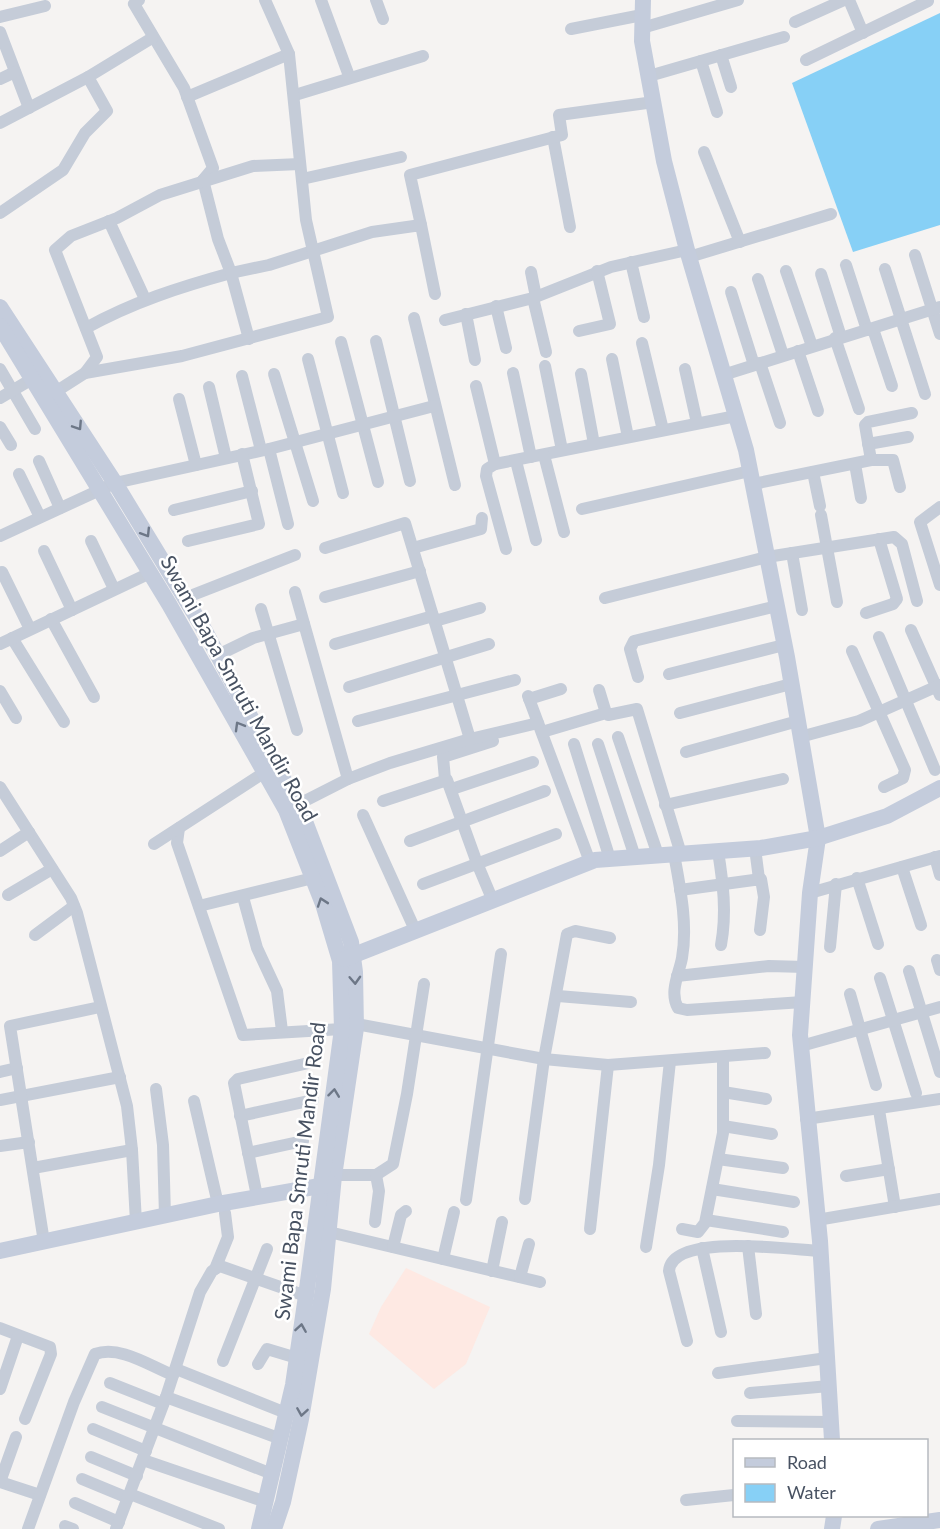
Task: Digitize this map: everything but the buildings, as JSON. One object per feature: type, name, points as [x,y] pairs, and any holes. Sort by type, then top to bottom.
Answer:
[{"type":"street","points":[[139,0],[134,4],[187,97],[213,168],[203,180]]},
{"type":"street","points":[[85,373],[143,365],[328,317],[313,252],[302,179],[289,54],[265,0]]},
{"type":"street","points":[[321,0],[349,76]]},
{"type":"street","points":[[376,0],[383,19]]},
{"type":"street","points":[[571,29],[642,14],[738,0]]},
{"type":"street","points":[[795,22],[846,0],[863,33]]},
{"type":"street","points":[[806,60],[928,1]]},
{"type":"street","points":[[0,17],[45,6]]},
{"type":"street","points":[[642,14],[649,76],[664,161],[752,478],[818,838],[810,893],[801,1046],[820,1251],[832,1439]]},
{"type":"street","points":[[0,32],[29,108]]},
{"type":"street","points":[[649,76],[784,37]]},
{"type":"street","points":[[0,123],[88,77],[152,38]]},
{"type":"street","points":[[187,97],[289,54]]},
{"type":"street","points":[[721,55],[730,87]]},
{"type":"street","points":[[295,95],[349,76],[423,56]]},
{"type":"street","points":[[701,61],[717,112]]},
{"type":"street","points":[[0,79],[15,72]]},
{"type":"street","points":[[0,213],[63,170],[84,132],[107,111],[88,77]]},
{"type":"street","points":[[435,294],[410,175],[562,135],[559,115],[615,105],[654,102]]},
{"type":"street","points":[[553,137],[570,228]]},
{"type":"street","points":[[704,152],[740,242]]},
{"type":"street","points":[[302,179],[401,157]]},
{"type":"street","points":[[0,307],[50,395],[85,373],[98,357],[55,250],[71,236],[109,221],[160,195],[253,166],[300,164]]},
{"type":"street","points":[[203,180],[218,239],[231,273],[249,339]]},
{"type":"street","points":[[445,320],[535,298],[573,284],[597,271],[632,262],[688,254],[740,242],[831,214]]},
{"type":"street","points":[[109,221],[145,299]]},
{"type":"street","points":[[86,328],[119,309],[145,299],[231,273],[313,252],[372,232],[421,225]]},
{"type":"street","points":[[915,255],[936,308],[940,334]]},
{"type":"street","points":[[632,262],[644,317]]},
{"type":"street","points":[[846,265],[892,386]]},
{"type":"street","points":[[885,269],[925,394]]},
{"type":"street","points":[[579,331],[610,324],[597,271]]},
{"type":"street","points":[[786,271],[812,346]]},
{"type":"street","points":[[531,272],[546,352]]},
{"type":"street","points":[[821,274],[859,409]]},
{"type":"street","points":[[758,279],[783,356]]},
{"type":"street","points":[[731,292],[780,423]]},
{"type":"street","points":[[496,306],[506,348]]},
{"type":"street","points":[[723,375],[936,308]]},
{"type":"street","points":[[466,314],[475,360]]},
{"type":"street","points":[[414,318],[455,485]]},
{"type":"street","name":"Swami Bapa Smruti Mandir Road","points":[[0,326],[32,379],[50,395],[108,486],[150,573],[265,772],[292,808],[313,878],[346,958],[347,1025],[328,1185],[306,1296],[293,1385],[259,1529]]},
{"type":"street","points":[[376,341],[410,481]]},
{"type":"street","points":[[341,342],[378,482]]},
{"type":"street","points":[[642,343],[663,430]]},
{"type":"street","points":[[798,351],[818,411]]},
{"type":"street","points":[[308,359],[343,493]]},
{"type":"street","points":[[612,359],[628,437]]},
{"type":"street","points":[[545,366],[562,450]]},
{"type":"street","points":[[0,369],[34,429]]},
{"type":"street","points":[[685,369],[697,423]]},
{"type":"street","points":[[513,373],[564,532]]},
{"type":"street","points":[[274,374],[313,501]]},
{"type":"street","points":[[581,374],[594,444]]},
{"type":"street","points":[[242,376],[288,524]]},
{"type":"street","points":[[0,398],[32,379]]},
{"type":"street","points":[[476,386],[495,464]]},
{"type":"street","points":[[209,387],[226,458]]},
{"type":"street","points":[[179,399],[196,465]]},
{"type":"street","points":[[1,532],[40,518],[108,486],[265,450],[434,406]]},
{"type":"street","points":[[871,460],[865,425],[868,422],[912,413]]},
{"type":"street","points":[[506,549],[486,476],[487,469],[495,464],[736,416]]},
{"type":"street","points":[[0,427],[11,445]]},
{"type":"street","points":[[868,444],[908,437]]},
{"type":"street","points":[[188,541],[259,524],[242,454]]},
{"type":"street","points":[[582,508],[752,478],[813,472],[871,460],[893,460],[900,487]]},
{"type":"street","points":[[516,461],[536,540]]},
{"type":"street","points":[[39,462],[60,508]]},
{"type":"street","points":[[855,464],[861,498]]},
{"type":"street","points":[[813,472],[837,602]]},
{"type":"street","points":[[19,474],[40,518]]},
{"type":"street","points":[[108,486],[185,598],[218,655],[336,900],[351,942],[346,958]]},
{"type":"street","points":[[174,510],[252,491]]},
{"type":"street","points":[[940,507],[920,522],[940,585]]},
{"type":"street","points":[[412,548],[481,529],[482,518]]},
{"type":"street","points":[[325,548],[405,523],[470,739]]},
{"type":"street","points":[[605,598],[767,557],[898,538],[917,601]]},
{"type":"street","points":[[866,613],[892,604],[897,599],[879,539]]},
{"type":"street","points":[[91,541],[114,590]]},
{"type":"street","points":[[44,551],[72,610]]},
{"type":"street","points":[[792,553],[802,610]]},
{"type":"street","points":[[185,598],[295,555]]},
{"type":"street","points":[[325,597],[420,571]]},
{"type":"street","points":[[2,572],[30,629]]},
{"type":"street","points":[[0,644],[150,573]]},
{"type":"street","points":[[295,592],[348,779]]},
{"type":"street","points":[[638,677],[630,649],[634,641],[777,606]]},
{"type":"street","points":[[335,644],[480,608]]},
{"type":"street","points":[[261,609],[297,730]]},
{"type":"street","points":[[51,620],[94,698]]},
{"type":"street","points":[[218,655],[268,634],[304,624]]},
{"type":"street","points":[[686,752],[799,729],[859,721],[906,699],[939,689],[911,630]]},
{"type":"street","points":[[879,637],[936,770]]},
{"type":"street","points":[[12,638],[64,722]]},
{"type":"street","points":[[349,687],[489,644]]},
{"type":"street","points":[[669,674],[784,645]]},
{"type":"street","points":[[852,651],[906,774],[903,778],[884,787]]},
{"type":"street","points":[[358,721],[515,680]]},
{"type":"street","points":[[680,713],[791,684]]},
{"type":"street","points":[[561,689],[529,698],[590,862]]},
{"type":"street","points":[[599,690],[606,712]]},
{"type":"street","points":[[0,691],[16,718]]},
{"type":"street","points":[[292,808],[348,779],[470,739],[540,728],[606,712],[608,715],[635,708],[639,711],[665,805],[671,854],[680,890],[684,927],[682,958],[674,996],[675,1005],[680,1010],[802,1002]]},
{"type":"street","points":[[618,737],[671,854]]},
{"type":"street","points":[[493,901],[448,784],[441,759],[444,756],[497,740]]},
{"type":"street","points":[[574,744],[610,859]]},
{"type":"street","points":[[598,744],[635,857]]},
{"type":"street","points":[[383,801],[532,762]]},
{"type":"street","points":[[154,844],[265,772]]},
{"type":"street","points":[[665,805],[783,779]]},
{"type":"street","points":[[346,958],[590,862],[755,848],[818,838],[887,816],[940,788]]},
{"type":"street","points":[[1,789],[74,906],[120,1077],[132,1150],[136,1222]]},
{"type":"street","points":[[410,841],[545,791]]},
{"type":"street","points":[[363,815],[416,932]]},
{"type":"street","points":[[179,828],[177,843],[243,1035],[347,1025],[487,1047],[544,1059],[608,1065],[765,1053]]},
{"type":"street","points":[[0,851],[29,832]]},
{"type":"street","points":[[423,884],[556,834]]},
{"type":"street","points":[[755,848],[764,897],[760,930]]},
{"type":"street","points":[[718,851],[726,921],[721,945]]},
{"type":"street","points":[[810,893],[938,857],[940,875]]},
{"type":"street","points":[[902,867],[921,925]]},
{"type":"street","points":[[8,895],[52,868]]},
{"type":"street","points":[[199,906],[313,878]]},
{"type":"street","points":[[857,878],[878,944]]},
{"type":"street","points":[[680,890],[759,879]]},
{"type":"street","points":[[830,947],[836,884]]},
{"type":"street","points":[[243,897],[257,948],[277,991],[282,1031]]},
{"type":"street","points":[[35,935],[74,906]]},
{"type":"street","points":[[525,1199],[544,1059],[558,996],[567,934],[575,931],[610,938]]},
{"type":"street","points":[[466,1200],[501,954]]},
{"type":"street","points":[[677,976],[769,966],[805,968]]},
{"type":"street","points":[[909,971],[940,1072]]},
{"type":"street","points":[[880,978],[916,1093]]},
{"type":"street","points":[[0,1257],[376,1175],[389,1169],[397,1150],[424,984]]},
{"type":"street","points":[[850,994],[876,1085]]},
{"type":"street","points":[[558,996],[631,1002]]},
{"type":"street","points":[[801,1046],[940,1007]]},
{"type":"street","points":[[44,1242],[17,1068],[5,1027],[100,1008]]},
{"type":"street","points":[[682,1229],[698,1232],[704,1227],[706,1220],[723,1126],[723,1057]]},
{"type":"street","points":[[257,1196],[234,1089],[238,1079],[313,1062]]},
{"type":"street","points":[[646,1247],[659,1165],[670,1062]]},
{"type":"street","points":[[590,1229],[608,1065]]},
{"type":"street","points":[[0,1072],[17,1068]]},
{"type":"street","points":[[0,1100],[120,1077]]},
{"type":"street","points":[[156,1089],[163,1145],[165,1216]]},
{"type":"street","points":[[723,1092],[766,1099]]},
{"type":"street","points":[[807,1119],[879,1110],[940,1099]]},
{"type":"street","points":[[240,1116],[314,1100]]},
{"type":"street","points":[[75,1503],[117,1525],[165,1400],[200,1292],[215,1269],[228,1237],[194,1101]]},
{"type":"street","points":[[879,1110],[895,1207]]},
{"type":"street","points":[[723,1126],[772,1134]]},
{"type":"street","points":[[248,1153],[303,1141]]},
{"type":"street","points":[[0,1146],[29,1142]]},
{"type":"street","points":[[33,1168],[132,1150]]},
{"type":"street","points":[[718,1159],[783,1168]]},
{"type":"street","points":[[846,1176],[889,1169]]},
{"type":"street","points":[[375,1222],[379,1191],[376,1175]]},
{"type":"street","points":[[0,1251],[165,1216],[222,1208],[257,1196],[328,1185]]},
{"type":"street","points":[[274,1529],[301,1419],[323,1289],[329,1232],[328,1185]]},
{"type":"street","points":[[712,1189],[794,1202]]},
{"type":"street","points":[[817,1220],[940,1199]]},
{"type":"street","points":[[393,1247],[401,1215],[406,1211]]},
{"type":"street","points":[[443,1259],[454,1212]]},
{"type":"street","points":[[706,1220],[783,1232]]},
{"type":"street","points":[[492,1270],[502,1222]]},
{"type":"street","points":[[329,1232],[540,1282]]},
{"type":"street","points":[[520,1277],[530,1244]]},
{"type":"street","points":[[687,1341],[669,1271],[669,1264],[684,1253],[702,1248],[748,1246],[820,1251]]},
{"type":"street","points":[[748,1246],[756,1314]]},
{"type":"street","points":[[702,1248],[721,1332]]},
{"type":"street","points":[[223,1361],[267,1249]]},
{"type":"street","points":[[215,1269],[220,1266],[306,1296]]},
{"type":"street","points":[[0,1328],[50,1347],[51,1354],[25,1419]]},
{"type":"street","points":[[0,1389],[18,1336]]},
{"type":"street","points":[[258,1364],[267,1349],[297,1358]]},
{"type":"street","points":[[28,1529],[39,1495],[95,1354],[106,1350],[121,1353],[286,1413]]},
{"type":"street","points":[[718,1372],[827,1358]]},
{"type":"street","points":[[110,1383],[280,1439]]},
{"type":"street","points":[[750,1393],[829,1386]]},
{"type":"street","points":[[102,1407],[272,1474]]},
{"type":"street","points":[[737,1421],[831,1422]]},
{"type":"street","points":[[93,1429],[145,1455],[266,1502]]},
{"type":"street","points":[[16,1437],[0,1482],[39,1495]]},
{"type":"street","points":[[91,1457],[137,1476]]},
{"type":"street","points":[[81,1479],[219,1529]]},
{"type":"street","points":[[686,1500],[733,1495]]},
{"type":"street","points":[[878,1529],[940,1520]]},
{"type":"shaded area","points":[[406,1268],[490,1307],[466,1364],[434,1389],[369,1334],[381,1307]]},
{"type":"water","points":[[940,13],[940,225],[853,252],[792,83]]}]
